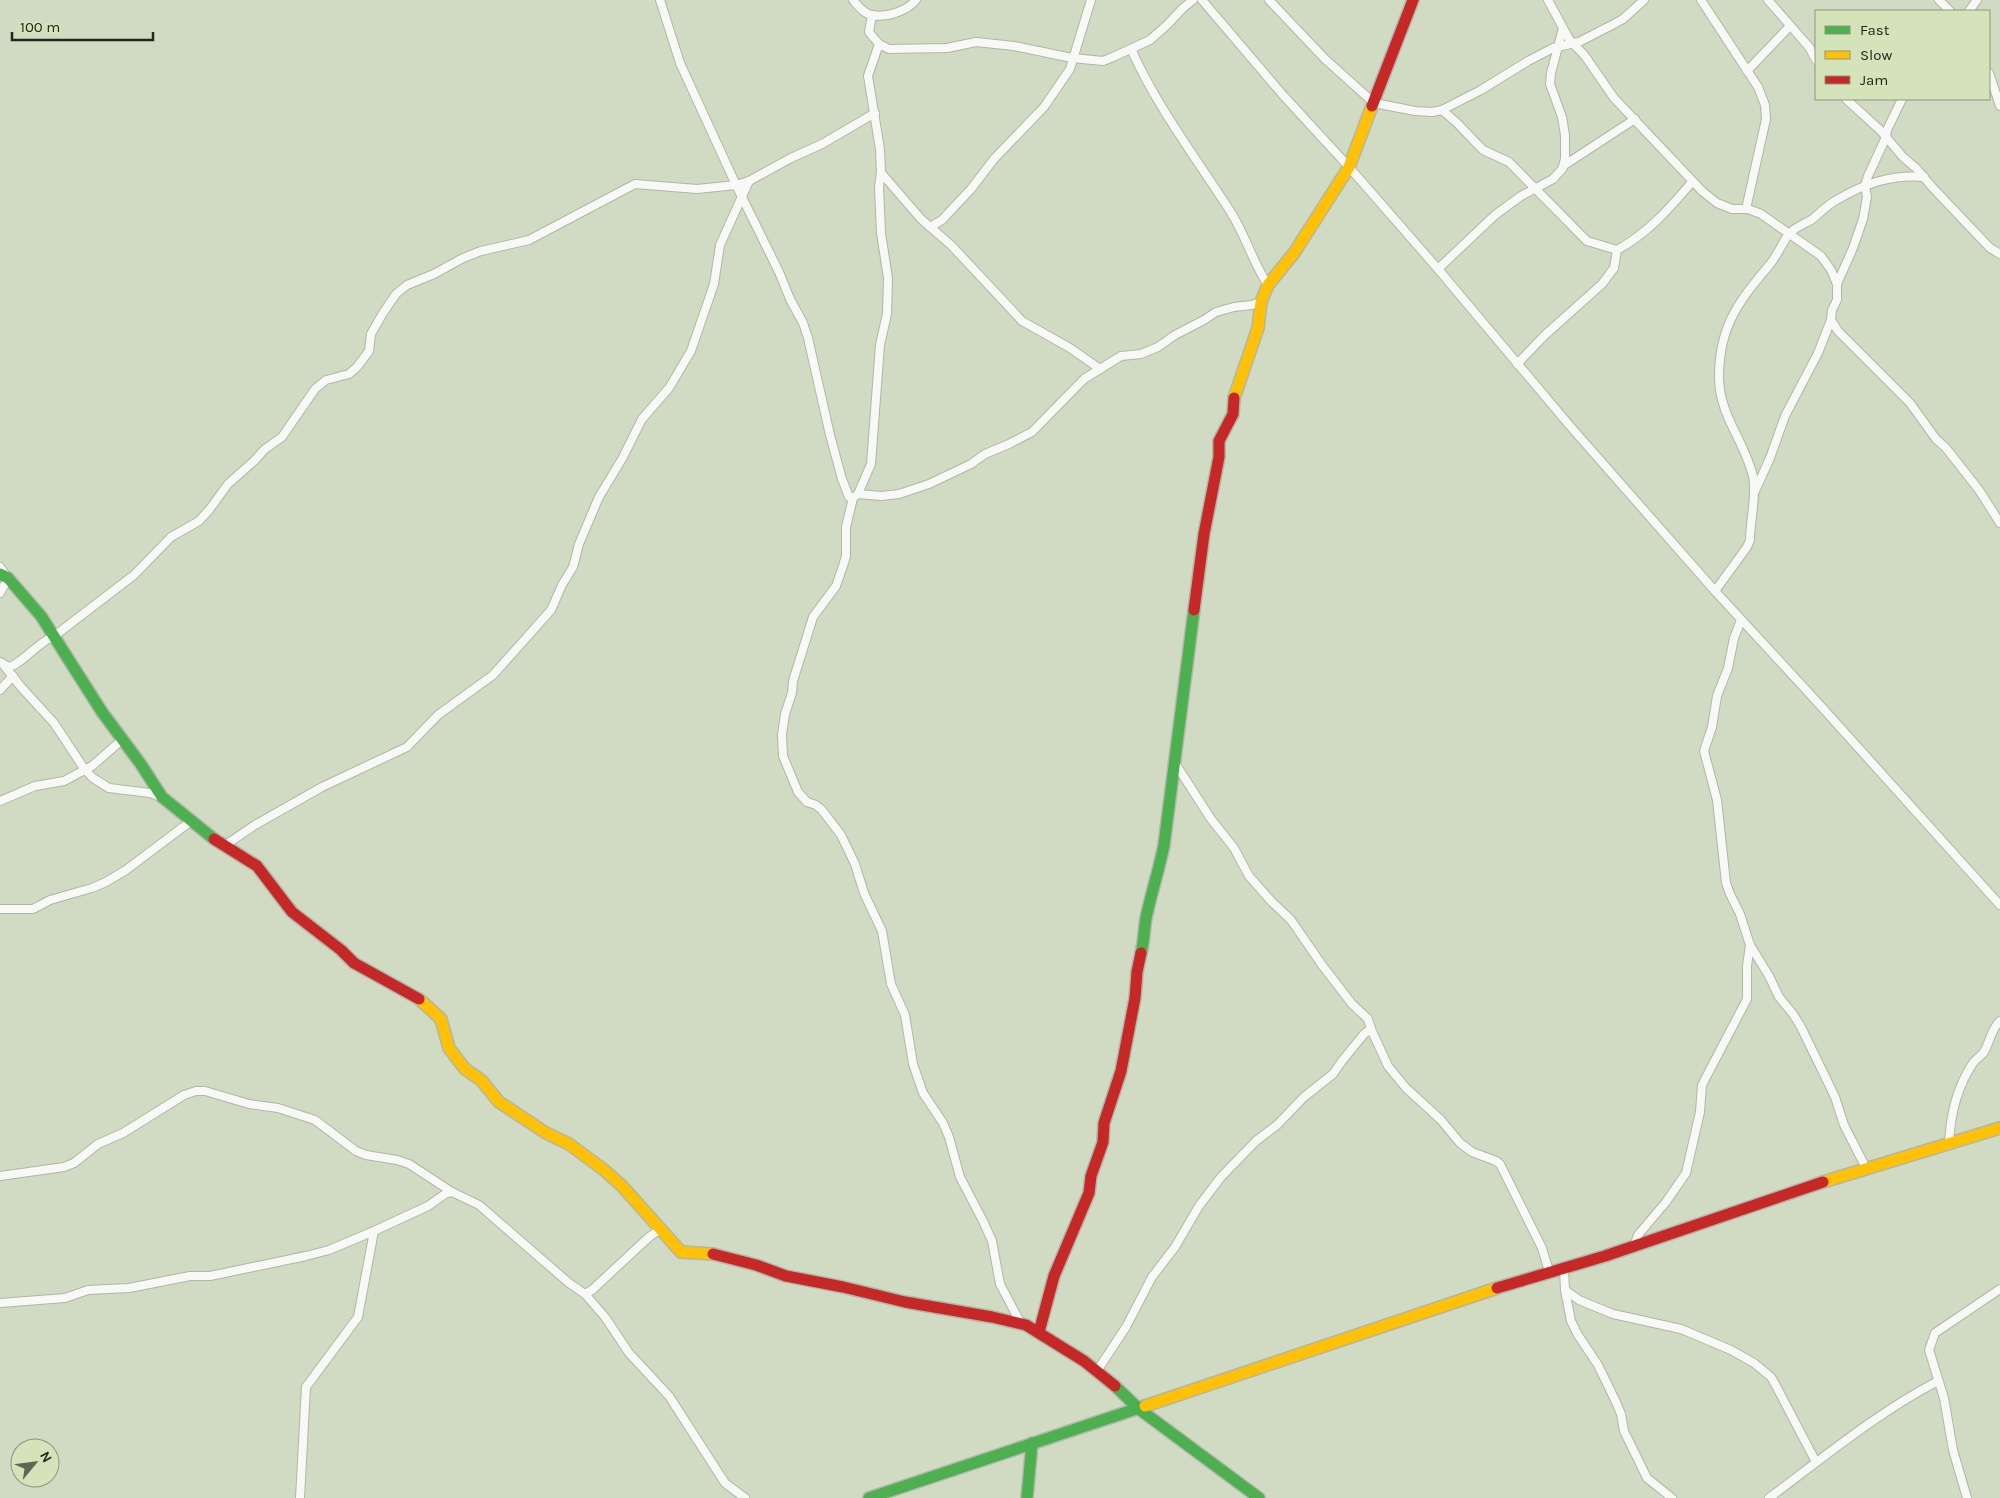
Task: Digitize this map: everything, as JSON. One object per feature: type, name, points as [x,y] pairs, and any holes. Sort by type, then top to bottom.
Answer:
[{"type":"street","points":[[660,0],[680,63],[736,185],[803,323],[823,408],[842,479],[849,497],[891,495],[913,490],[971,464],[986,454],[1023,438],[1032,432],[1084,379],[1121,356],[1141,354],[1158,347],[1216,312],[1234,306],[1252,306],[1261,302]]},
{"type":"street","points":[[853,0],[863,11],[872,15],[891,14],[911,6],[916,0]]},
{"type":"street","points":[[930,227],[942,220],[971,189],[994,159],[1044,107],[1070,68],[1091,0]]},
{"type":"street","points":[[872,15],[869,32],[879,44],[889,49],[947,48],[976,42],[1014,46],[1072,58],[1103,61],[1150,40],[1193,0]]},
{"type":"street","points":[[1202,0],[1282,94],[1438,268],[1570,426],[1715,591],[2000,906]]},
{"type":"street","points":[[1269,0],[1325,60],[1374,103],[1415,111],[1432,112],[1442,110],[1481,90],[1528,61],[1559,47],[1574,43],[1623,19],[1644,0]]},
{"type":"street","points":[[1039,1332],[1054,1276],[1088,1193],[1091,1176],[1104,1142],[1104,1123],[1121,1070],[1135,998],[1137,972],[1146,932],[1146,920],[1157,881],[1164,845],[1199,568],[1212,485],[1219,457],[1219,441],[1233,414],[1234,397],[1258,328],[1261,302],[1268,285],[1270,285],[1294,253],[1349,168],[1414,0]]},
{"type":"street","points":[[1548,0],[1569,39],[1574,43],[1614,98],[1692,182],[1717,203],[1732,209],[1746,209],[1761,214],[1790,232],[1821,256],[1831,270],[1837,284],[1837,300],[1832,310],[1831,320],[1811,369],[1785,416],[1770,458],[1753,494]]},
{"type":"street","points":[[1701,0],[1758,87],[1765,105],[1766,119],[1746,209]]},
{"type":"street","points":[[1768,0],[1809,47],[1815,58]]},
{"type":"street","points":[[1939,0],[1949,10]]},
{"type":"street","points":[[1747,71],[1790,26]]},
{"type":"street","points":[[1563,28],[1551,73],[1550,84],[1562,117],[1565,135],[1564,166]]},
{"type":"street","points":[[879,44],[868,76],[881,172],[879,187],[881,233],[888,278],[888,314],[880,345],[870,464],[856,496],[846,527],[846,556],[836,586],[813,617],[793,681],[782,735],[783,756],[798,792],[804,800],[822,810],[841,835],[855,864],[864,893],[882,931],[891,984],[905,1015],[912,1064],[920,1086],[949,1137],[960,1177],[992,1241],[1000,1284],[1022,1324]]},
{"type":"street","points":[[1132,49],[1146,80],[1196,161],[1230,211],[1268,285]]},
{"type":"street","points":[[1990,76],[2000,106]]},
{"type":"street","points":[[1847,100],[1870,120],[1896,151],[1917,169],[1990,248],[2000,254]]},
{"type":"street","points":[[1837,284],[1863,219],[1867,196],[1865,186],[1877,153],[1902,100]]},
{"type":"street","points":[[1442,110],[1483,150],[1509,162],[1587,241],[1598,246],[1617,250]]},
{"type":"street","points":[[1,661],[7,666],[15,665],[40,642],[53,637],[134,575],[171,537],[199,521],[228,484],[265,449],[282,437],[315,389],[331,378],[349,374],[369,351],[371,334],[383,313],[396,294],[407,285],[472,255],[529,240],[636,184],[697,189],[749,182],[791,158],[822,144],[874,113]]},
{"type":"street","points":[[1438,268],[1495,215],[1521,196],[1553,179],[1564,166],[1635,119]]},
{"type":"street","points":[[881,172],[930,227],[939,234],[1022,321],[1070,348],[1100,369]]},
{"type":"street","points":[[1715,591],[1750,540],[1753,494],[1753,477],[1747,459],[1727,417],[1720,392],[1721,353],[1724,335],[1731,316],[1750,288],[1775,258],[1790,232],[1812,219],[1834,201],[1865,186],[1892,177],[1924,177]]},
{"type":"street","points":[[224,846],[267,818],[322,787],[407,747],[438,715],[493,675],[551,610],[562,585],[573,567],[579,544],[599,497],[622,459],[642,419],[669,388],[691,351],[714,284],[720,245],[736,214],[749,182]]},
{"type":"street","points":[[1518,364],[1545,335],[1602,284],[1614,268],[1617,250],[1655,223],[1692,182]]},
{"type":"street","points":[[939,234],[942,220]]},
{"type":"street","points":[[1831,320],[1838,331],[1910,403],[1936,440],[1946,448],[1979,490],[2000,523]]},
{"type":"street","points":[[0,567],[4,576],[34,606],[102,712],[140,763],[162,798]]},
{"type":"street","points":[[0,593],[4,576]]},
{"type":"street","points":[[1741,620],[1734,638],[1728,668],[1717,696],[1712,727],[1704,751],[1717,800],[1726,883],[1740,914],[1750,945],[1779,997],[1802,1027],[1835,1097],[1850,1139],[1866,1168]]},
{"type":"street","points":[[1,661],[32,700],[54,722],[85,770],[98,782],[109,788],[150,793],[162,798],[224,846],[248,858],[257,866],[292,912],[341,950],[354,963],[422,1000],[441,1019],[449,1048],[465,1069],[481,1080],[499,1102],[546,1133],[570,1144],[604,1170],[622,1186],[659,1230],[681,1252],[730,1258],[786,1276],[843,1286],[941,1310],[985,1316],[1022,1324],[1039,1332],[1097,1371],[1139,1408],[1259,1498]]},
{"type":"street","points":[[0,690],[13,676]]},
{"type":"street","points":[[0,802],[35,786],[64,781],[92,766],[123,740]]},
{"type":"street","points":[[1175,763],[1211,819],[1234,848],[1249,876],[1291,920],[1352,1004],[1368,1019],[1388,1066],[1406,1088],[1441,1120],[1460,1143],[1472,1152],[1496,1160],[1500,1164],[1542,1248],[1549,1271]]},
{"type":"street","points":[[0,909],[33,909],[50,900],[106,882],[147,855],[191,821]]},
{"type":"street","points":[[1634,1246],[1638,1235],[1666,1202],[1686,1173],[1700,1112],[1702,1085],[1747,999],[1747,966],[1750,945]]},
{"type":"street","points":[[1949,1145],[1950,1122],[1965,1078],[1974,1062],[1984,1053],[1996,1025],[2000,1021]]},
{"type":"street","points":[[1097,1371],[1121,1334],[1152,1278],[1175,1247],[1199,1206],[1222,1177],[1256,1141],[1278,1125],[1304,1097],[1334,1074],[1364,1034],[1371,1029]]},
{"type":"street","points":[[0,1176],[74,1164],[98,1144],[123,1133],[184,1095],[196,1091],[205,1091],[243,1102],[278,1108],[315,1120],[356,1151],[366,1155],[409,1164],[452,1192],[478,1205],[569,1283],[585,1294],[605,1317],[629,1353],[669,1396],[725,1483],[745,1498]]},
{"type":"street","points":[[869,1498],[1549,1271],[1592,1260],[1866,1168],[1949,1145],[2000,1128]]},
{"type":"street","points":[[0,1303],[65,1298],[88,1290],[130,1288],[190,1276],[210,1276],[306,1256],[329,1250],[374,1231],[428,1206],[445,1194],[452,1192]]},
{"type":"street","points":[[585,1294],[592,1290],[659,1230]]},
{"type":"street","points":[[300,1498],[306,1387],[358,1316],[374,1231]]},
{"type":"street","points":[[1564,1268],[1565,1290],[1570,1320],[1598,1365],[1611,1391],[1620,1411],[1624,1430],[1647,1478],[1672,1498]]},
{"type":"street","points":[[1967,1498],[1953,1450],[1944,1398],[1929,1350],[1935,1333],[2000,1289]]},
{"type":"street","points":[[1565,1290],[1579,1300],[1613,1314],[1681,1329],[1731,1350],[1754,1363],[1771,1377],[1816,1462]]},
{"type":"street","points":[[1769,1498],[1859,1430],[1916,1392],[1938,1381]]},
{"type":"street","points":[[1027,1498],[1032,1443]]},
{"type":"traffic: fast","points":[[0,574],[8,578],[41,616],[102,712],[140,763],[162,797],[214,839]]},
{"type":"traffic: fast","points":[[1141,953],[1146,918],[1164,845],[1194,610]]},
{"type":"traffic: fast","points":[[1115,1386],[1139,1409],[1259,1498]]},
{"type":"traffic: fast","points":[[869,1498],[1145,1406]]},
{"type":"traffic: fast","points":[[1027,1498],[1032,1443]]},
{"type":"traffic: slow","points":[[1234,398],[1258,328],[1261,302],[1268,285],[1294,253],[1349,167],[1372,106]]},
{"type":"traffic: slow","points":[[419,999],[441,1019],[449,1048],[465,1069],[481,1080],[499,1102],[546,1133],[569,1144],[604,1170],[622,1186],[681,1252],[713,1254]]},
{"type":"traffic: slow","points":[[1823,1182],[2000,1128]]},
{"type":"traffic: slow","points":[[1145,1406],[1497,1288]]},
{"type":"traffic: jam","points":[[1372,106],[1413,0]]},
{"type":"traffic: jam","points":[[1194,610],[1204,534],[1219,457],[1219,441],[1233,414],[1234,398]]},
{"type":"traffic: jam","points":[[214,839],[257,866],[292,912],[341,950],[354,963],[419,999]]},
{"type":"traffic: jam","points":[[1039,1332],[1054,1276],[1089,1193],[1091,1176],[1103,1142],[1104,1123],[1121,1071],[1135,998],[1141,953]]},
{"type":"traffic: jam","points":[[1497,1288],[1605,1256],[1823,1182]]},
{"type":"traffic: jam","points":[[713,1254],[756,1265],[786,1276],[905,1302],[992,1317],[1026,1325],[1084,1361],[1115,1386]]}]
